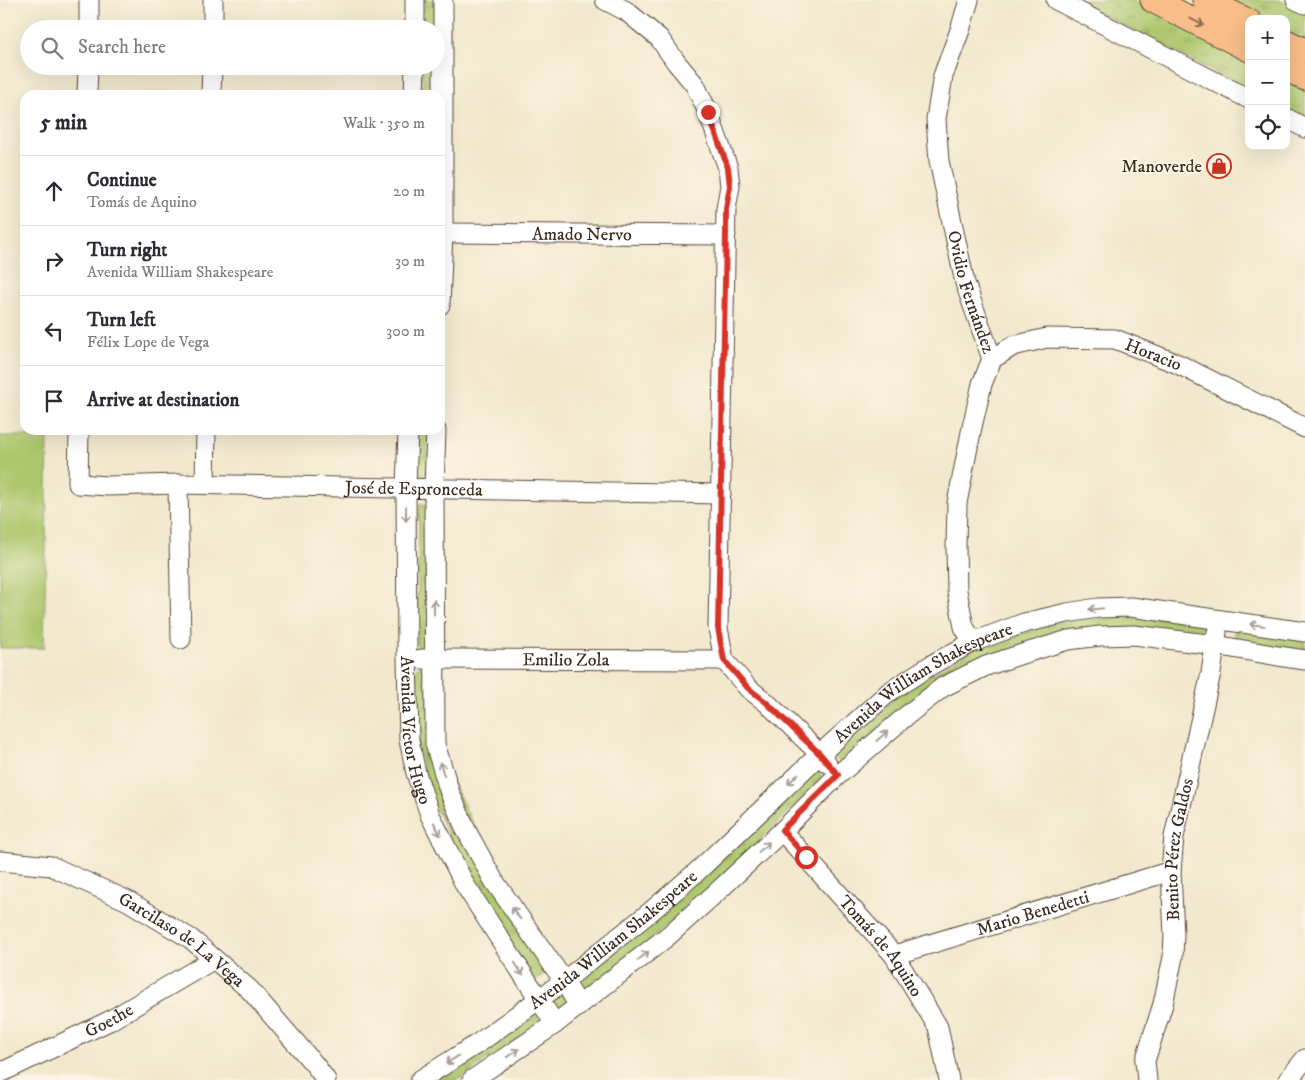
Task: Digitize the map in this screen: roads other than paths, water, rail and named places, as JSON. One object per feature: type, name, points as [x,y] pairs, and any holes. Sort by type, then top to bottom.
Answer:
[{"type":"main road","points":[[1153,0],[1245,47]]},
{"type":"main road","points":[[1205,0],[1245,20]]},
{"type":"main road","points":[[1290,44],[1305,51]]},
{"type":"main road","points":[[1290,70],[1305,78]]},
{"type":"street","points":[[89,0],[89,20]]},
{"type":"street","points":[[212,20],[213,0]]},
{"type":"street","points":[[415,20],[416,0]]},
{"type":"street","points":[[443,0],[443,20]]},
{"type":"street","points":[[605,0],[626,11],[659,38],[695,85],[708,112],[728,168],[730,186],[726,209],[718,628],[724,660],[748,688],[767,703],[820,754],[838,775]]},
{"type":"street","name":"Ovidio Fernández","points":[[968,0],[944,76],[936,119],[939,161],[965,283],[992,359],[982,384],[957,503],[957,591],[964,627],[973,642]]},
{"type":"street","points":[[1056,0],[1245,97]]},
{"type":"street","points":[[1296,0],[1305,4]]},
{"type":"street","points":[[87,90],[88,75]]},
{"type":"street","points":[[211,90],[212,75]]},
{"type":"street","points":[[414,75],[414,90]]},
{"type":"street","points":[[442,75],[442,90]]},
{"type":"street","points":[[1290,120],[1305,128]]},
{"type":"street","name":"Amado Nervo","points":[[445,233],[726,235]]},
{"type":"street","name":"Horacio","points":[[992,359],[1013,346],[1047,338],[1116,340],[1178,364],[1305,428]]},
{"type":"street","name":"José de Espronceda","points":[[79,435],[78,484],[108,486],[205,484],[720,494]]},
{"type":"street","points":[[205,484],[206,435]]},
{"type":"street","name":"Avenida Víctor Hugo","points":[[408,435],[406,488],[407,659],[409,740],[416,773],[430,815],[465,885],[556,1024]]},
{"type":"street","name":"Avenida Víctor Hugo","points":[[436,435],[434,488],[435,744],[450,793],[466,830],[494,881],[580,1006]]},
{"type":"street","points":[[178,484],[181,638]]},
{"type":"street","name":"Avenida William Shakespeare","points":[[420,1080],[480,1042],[564,981],[649,913],[700,869],[820,754],[889,692],[931,664],[973,642],[1024,623],[1067,613],[1098,608],[1131,607],[1305,632]]},
{"type":"street","name":"Benito Pérez Galdos","points":[[1147,1080],[1145,1061],[1163,1004],[1173,957],[1174,935],[1171,871],[1174,837],[1210,674],[1219,619]]},
{"type":"street","name":"Avenida William Shakespeare","points":[[472,1080],[556,1024],[668,936],[838,775],[906,716],[944,687],[986,666],[1068,640],[1100,636],[1134,635],[1215,645],[1305,660]]},
{"type":"street","name":"Emilio Zola","points":[[407,659],[724,660]]},
{"type":"street","name":"Tomás de Aquino","points":[[782,830],[894,955],[938,1027],[949,1080]]},
{"type":"street","name":"Garcilaso de La Vega","points":[[0,862],[51,866],[128,901],[191,939],[250,990],[326,1080]]},
{"type":"street","name":"Mario Benedetti","points":[[894,955],[1171,871]]},
{"type":"street","name":"Goethe","points":[[0,1073],[109,1021],[214,959]]},
{"type":"street","points":[[1288,1080],[1305,1059]]},
{"type":"place","name":"Manoverde","points":[[1219,166]]}]
